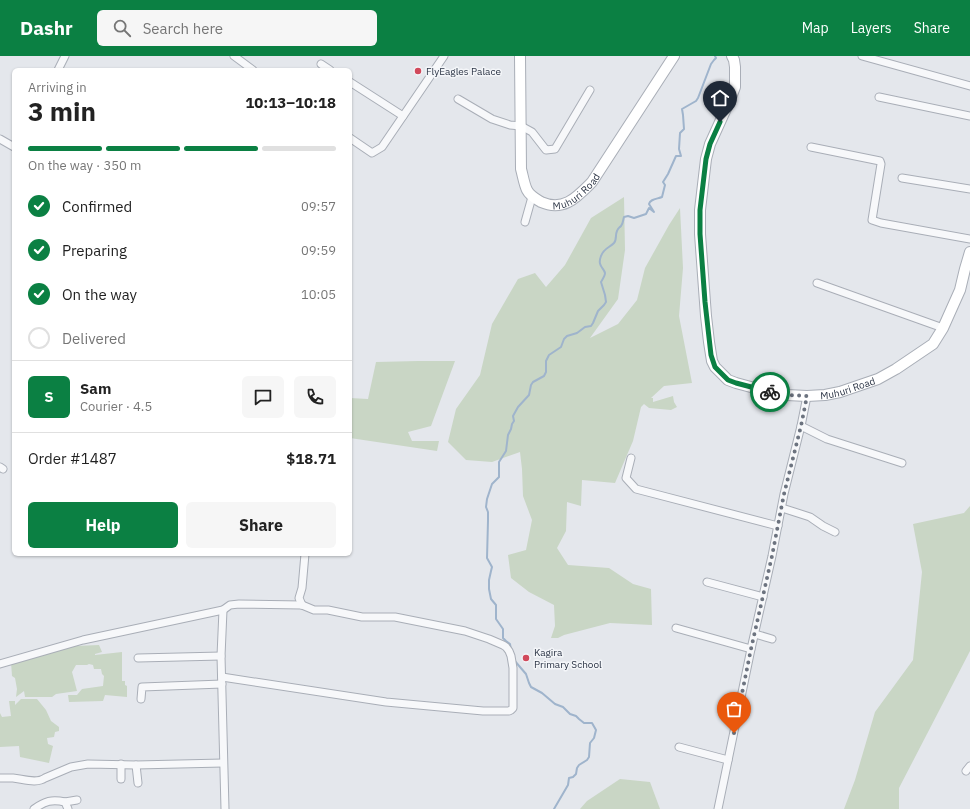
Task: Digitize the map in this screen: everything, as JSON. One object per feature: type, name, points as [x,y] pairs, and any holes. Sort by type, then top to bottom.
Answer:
[{"type":"main road","points":[[520,56],[522,169],[527,192],[532,197]]},
{"type":"main road","name":"Muhuri Road","points":[[532,197],[547,204],[556,206],[566,204],[582,193],[592,182],[674,56]]},
{"type":"main road","name":"Muhuri Road","points":[[732,56],[735,67],[735,87],[710,144],[706,159],[700,210],[700,234],[705,309],[711,355],[715,367],[728,380],[762,390],[787,395],[807,396],[840,392],[878,379],[934,344],[960,290],[967,270],[970,252]]},
{"type":"street","points":[[59,68],[65,56]]},
{"type":"street","points":[[234,56],[250,68]]},
{"type":"street","points":[[352,139],[372,153],[382,148],[444,56]]},
{"type":"street","points":[[862,56],[970,86]]},
{"type":"street","points":[[321,64],[327,68]]},
{"type":"street","points":[[352,83],[403,116]]},
{"type":"street","points":[[458,99],[492,119],[510,125],[521,126],[532,132],[546,150],[554,149],[590,90]]},
{"type":"street","points":[[879,97],[970,116]]},
{"type":"street","points":[[0,139],[12,145]]},
{"type":"street","points":[[811,147],[880,162],[881,164],[872,220],[881,223],[970,239]]},
{"type":"street","points":[[902,178],[970,189]]},
{"type":"street","points":[[525,222],[532,197]]},
{"type":"street","points":[[817,283],[943,328]]},
{"type":"street","points":[[718,809],[784,494],[807,396]]},
{"type":"street","points":[[801,426],[827,440],[902,463]]},
{"type":"street","points":[[631,458],[626,478],[636,489],[778,526]]},
{"type":"street","points":[[782,508],[810,517],[835,532]]},
{"type":"street","points":[[302,605],[300,598],[305,556]]},
{"type":"street","points":[[707,582],[763,597]]},
{"type":"street","points":[[0,664],[83,640],[223,610],[230,605],[239,604],[302,605],[314,610],[328,610],[362,617],[396,617],[465,630],[503,645],[509,651],[512,661],[513,708],[509,711],[484,711],[386,702],[222,680],[142,687],[141,699]]},
{"type":"street","points":[[223,610],[221,656],[225,809]]},
{"type":"street","points":[[676,628],[751,649]]},
{"type":"street","points":[[755,634],[772,639]]},
{"type":"street","points":[[138,658],[221,656]]},
{"type":"street","points":[[679,747],[728,760]]},
{"type":"street","points":[[0,778],[42,781],[45,778],[71,767],[88,764],[136,765],[223,763]]},
{"type":"street","points":[[121,764],[121,779]]},
{"type":"street","points":[[136,765],[138,783]]},
{"type":"street","points":[[34,809],[46,802],[57,800],[65,802],[77,800]]},
{"type":"street","points":[[65,802],[68,809]]},
{"type":"green space","points":[[624,197],[625,250],[618,299],[590,338],[618,324],[637,300],[645,268],[680,208],[683,268],[679,316],[692,383],[664,386],[651,398],[653,398],[653,402],[673,396],[677,407],[671,410],[649,408],[644,404],[641,407],[633,441],[615,483],[582,480],[581,506],[567,502],[566,531],[557,548],[568,565],[609,568],[633,584],[651,589],[652,625],[610,623],[564,635],[558,638],[551,638],[555,626],[554,605],[529,592],[511,578],[508,555],[526,550],[532,520],[523,496],[520,452],[492,462],[466,460],[448,442],[456,409],[480,375],[492,324],[518,279],[535,273],[546,287],[565,265],[591,218]]},
{"type":"green space","points":[[455,361],[431,426],[408,432],[412,441],[439,441],[437,451],[352,438],[352,398],[368,399],[376,362]]},
{"type":"green space","points":[[970,506],[970,651],[899,788],[899,809],[844,809],[855,780],[875,712],[913,660],[922,572],[913,524],[964,513]]},
{"type":"green space","points":[[99,645],[102,652],[95,655],[122,652],[122,681],[125,681],[125,685],[127,686],[127,697],[105,695],[103,701],[69,702],[68,695],[77,695],[82,689],[103,686],[104,676],[101,669],[94,669],[93,665],[89,664],[76,665],[72,672],[77,691],[56,694],[52,697],[25,697],[24,691],[16,697],[17,689],[15,678],[12,676],[11,662],[75,646]]},
{"type":"green space","points":[[21,699],[37,699],[46,710],[51,721],[59,727],[59,731],[55,732],[54,737],[47,738],[48,744],[53,746],[49,763],[20,757],[19,746],[0,747],[0,713],[2,717],[11,716],[9,701],[15,701],[15,705]]},
{"type":"green space","points":[[620,779],[650,782],[660,809],[580,809],[587,801]]},
{"type":"waterway","points":[[511,650],[510,644],[503,638],[503,629],[496,619],[496,605],[491,599],[489,589],[489,580],[492,567],[487,558],[488,512],[486,507],[492,484],[499,477],[499,462],[506,451],[508,435],[514,421],[513,416],[518,407],[529,395],[533,382],[544,376],[546,372],[546,361],[549,355],[561,347],[567,336],[577,333],[585,327],[591,326],[598,311],[606,302],[601,282],[605,273],[600,264],[602,253],[615,242],[616,233],[621,226],[624,217],[628,216],[634,218],[646,214],[649,208],[654,212],[649,204],[652,200],[662,197],[665,185],[663,182],[676,156],[681,156],[679,149],[680,133],[684,129],[682,109],[696,101],[698,98],[711,64],[716,58],[715,56]]},
{"type":"waterway","points":[[514,660],[526,674],[531,687],[542,693],[555,704],[563,707],[570,714],[576,716],[584,723],[592,723],[596,730],[594,738],[590,743],[589,757],[579,765],[576,774],[569,778],[568,785],[554,809]]},
{"type":"way so far","points":[[734,733],[784,494],[807,396],[770,392]]},
{"type":"place","name":"FlyEagles Palace","points":[[418,71]]},
{"type":"place","name":"Kagira Primary School","points":[[526,658]]},
{"type":"route","points":[[720,122],[710,144],[706,159],[700,210],[700,234],[706,318],[712,361],[715,367],[728,380],[770,392]]}]
